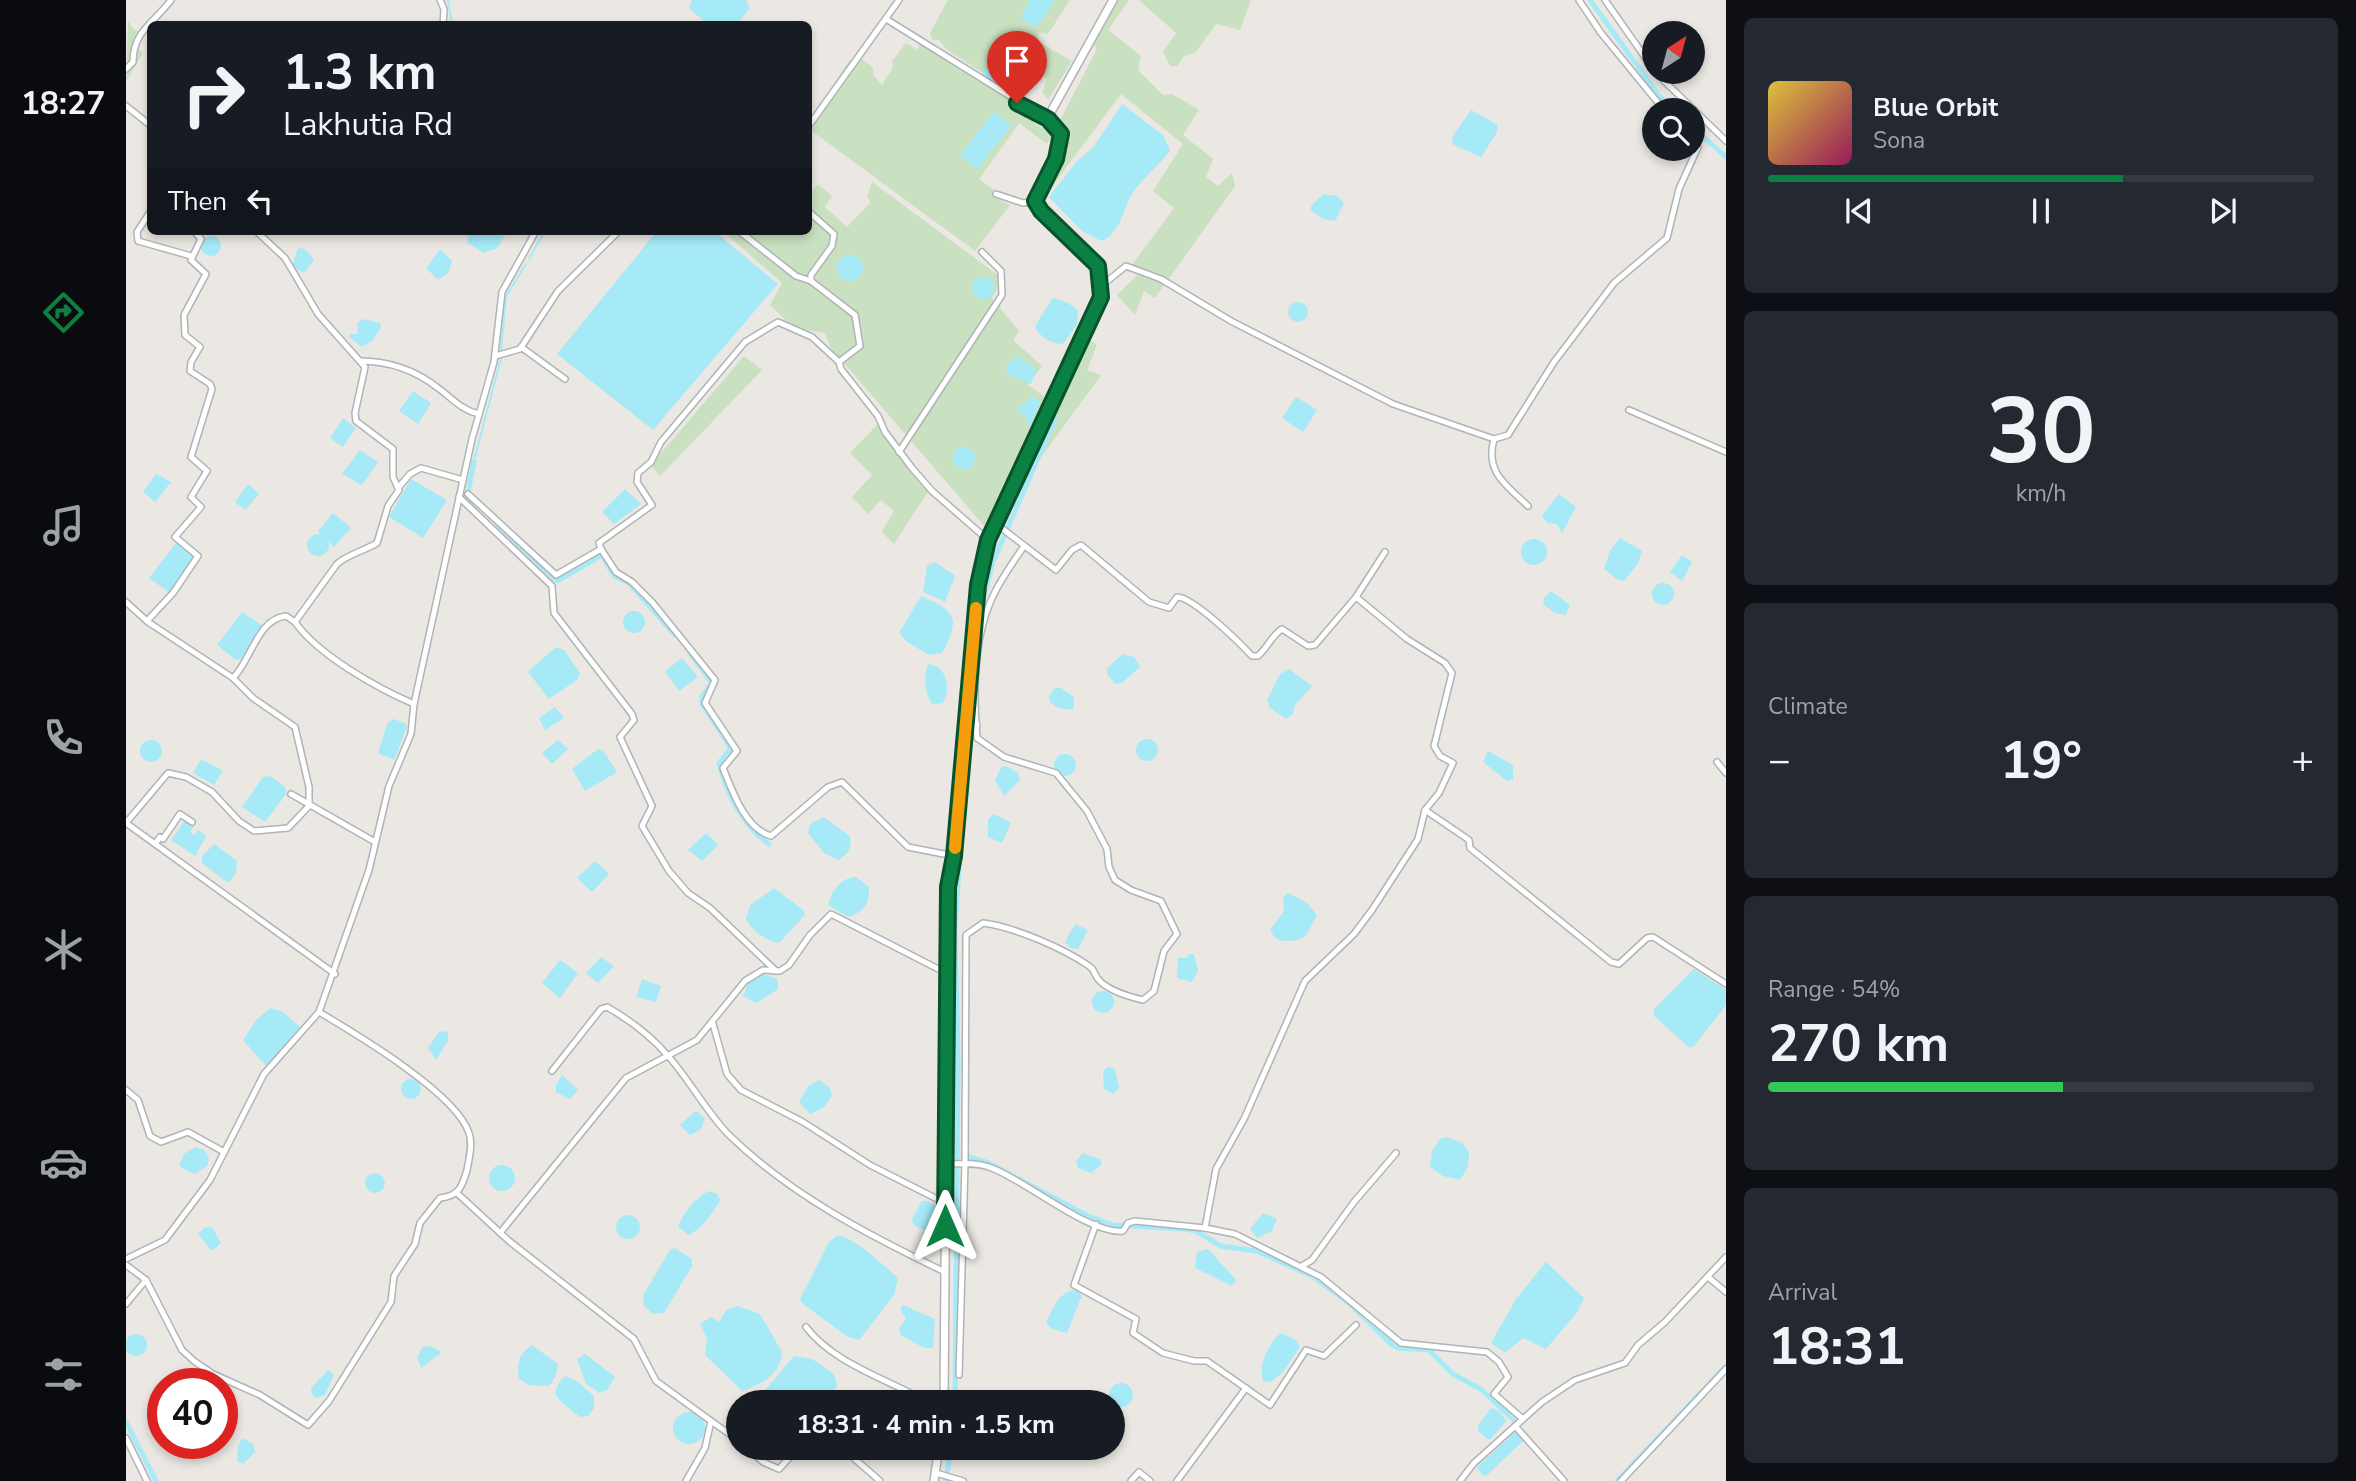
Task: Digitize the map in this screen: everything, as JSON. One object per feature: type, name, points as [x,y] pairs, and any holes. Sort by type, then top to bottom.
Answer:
[{"type":"street","points":[[153,21],[171,0]]},
{"type":"street","points":[[440,0],[444,21]]},
{"type":"street","points":[[812,121],[899,0]]},
{"type":"street","points":[[1048,119],[1113,0]]},
{"type":"street","points":[[1579,0],[1601,33],[1654,98]]},
{"type":"street","points":[[1605,0],[1642,53]]},
{"type":"street","points":[[886,19],[1048,119],[1061,134],[1060,145],[1035,201]]},
{"type":"street","points":[[126,69],[133,62],[133,46],[147,28]]},
{"type":"street","points":[[1668,84],[1726,141]]},
{"type":"street","points":[[126,106],[147,123]]},
{"type":"street","points":[[1100,287],[1126,266],[1133,267],[1161,279],[1231,321],[1393,404],[1494,439],[1508,435],[1554,362],[1614,283],[1667,238],[1679,188],[1694,161]]},
{"type":"street","points":[[996,194],[1023,203],[1035,201]]},
{"type":"street","points":[[944,1390],[948,887],[954,856],[978,585],[988,540],[998,526],[1101,297],[1098,266],[1041,211],[1035,201]]},
{"type":"street","points":[[811,281],[811,275],[832,246],[834,234],[812,215]]},
{"type":"street","points":[[147,217],[137,232],[138,241],[191,256],[206,274],[183,318],[186,338],[200,345],[189,368],[212,389],[191,457],[207,471],[191,497],[201,507],[175,537],[198,556],[173,593],[147,621]]},
{"type":"street","points":[[191,256],[201,239],[198,235]]},
{"type":"street","points":[[260,235],[285,258],[318,314],[365,368],[355,412],[356,421],[393,449],[393,477],[398,488]]},
{"type":"street","points":[[126,1259],[164,1240],[210,1180],[264,1074],[319,1012],[335,974],[389,786],[411,734],[414,704],[459,497],[495,356],[502,292],[534,235]]},
{"type":"street","points":[[495,356],[511,354],[521,347],[558,291],[615,235]]},
{"type":"street","points":[[744,235],[796,276],[811,281],[855,315],[860,346],[839,362]]},
{"type":"street","points":[[899,452],[1002,295],[1000,271],[982,252]]},
{"type":"street","points":[[954,856],[908,847],[842,782],[828,787],[771,836],[765,834],[747,817],[723,768],[736,748],[705,703],[715,685],[712,675],[652,602],[632,582],[616,572],[599,542],[652,505],[637,482],[638,473],[651,462],[661,442],[746,342],[778,322],[812,337],[839,362],[841,369],[878,416],[899,452],[932,491],[988,540]]},
{"type":"street","points":[[521,347],[565,379]]},
{"type":"street","points":[[360,361],[378,361],[415,373],[456,404],[479,414]]},
{"type":"street","points":[[1629,410],[1726,453]]},
{"type":"street","points":[[1494,439],[1489,458],[1495,473],[1528,506]]},
{"type":"street","points":[[295,622],[345,556],[377,543],[385,513],[398,488],[410,474],[421,468],[463,480]]},
{"type":"street","points":[[468,494],[556,575],[601,549]]},
{"type":"street","points":[[459,497],[552,586],[554,613],[632,714],[634,720],[620,737],[652,806],[642,826],[669,871],[688,893],[710,908],[776,971]]},
{"type":"street","points":[[998,526],[1056,570],[1072,551],[1081,545],[1149,601],[1168,608],[1177,597],[1182,597],[1197,604],[1252,656],[1258,656],[1265,650],[1282,628],[1308,646],[1315,645],[1356,597],[1385,552]]},
{"type":"street","points":[[959,1375],[965,1164],[966,935],[983,923],[998,925],[1073,956],[1094,969],[1099,981],[1130,997],[1143,1000],[1154,991],[1164,951],[1176,939],[1177,934],[1161,901],[1131,890],[1115,880],[1109,867],[1107,849],[1087,811],[1056,773],[1021,764],[993,750],[977,738],[980,641],[989,606],[1024,546]]},
{"type":"street","points":[[1205,1227],[1216,1169],[1244,1119],[1305,981],[1354,934],[1372,910],[1418,839],[1425,810],[1440,793],[1454,763],[1440,756],[1434,746],[1452,673],[1445,663],[1407,639],[1356,597]]},
{"type":"street","points":[[126,602],[147,621],[233,678],[253,698],[295,727],[309,787],[309,806],[288,828],[254,831],[239,821],[212,792],[186,777],[168,773],[126,823],[335,974]]},
{"type":"street","points":[[233,678],[260,635],[273,621],[286,616],[337,660],[369,683],[414,704]]},
{"type":"street","points":[[964,724],[976,724]]},
{"type":"street","points":[[1717,762],[1726,773]]},
{"type":"street","points":[[291,794],[375,842]]},
{"type":"street","points":[[1425,810],[1469,840],[1470,848],[1611,962],[1619,964],[1647,937],[1653,937],[1726,984]]},
{"type":"street","points":[[155,844],[160,837],[163,839],[180,814],[192,822]]},
{"type":"street","points":[[500,1233],[626,1078],[698,1040],[745,981],[763,970],[776,971],[789,965],[810,935],[831,914],[948,974]]},
{"type":"street","points":[[552,1071],[603,1007],[630,1020],[668,1055],[727,1132],[788,1185],[870,1234],[944,1272]]},
{"type":"street","points":[[319,1012],[405,1067],[465,1124],[471,1146],[464,1180],[457,1194]]},
{"type":"street","points":[[713,1024],[727,1073],[741,1090],[803,1122],[870,1165],[945,1203]]},
{"type":"street","points":[[126,1090],[138,1100],[150,1136],[160,1142],[188,1132],[224,1152]]},
{"type":"street","points":[[1302,1266],[1312,1260],[1353,1202],[1396,1153]]},
{"type":"street","points":[[944,1164],[990,1167],[1114,1232],[1123,1231],[1128,1223],[1135,1221],[1205,1227],[1235,1234],[1321,1277],[1401,1343],[1487,1352],[1499,1362],[1508,1377],[1494,1394],[1522,1419]]},
{"type":"street","points":[[457,1194],[500,1233],[634,1339],[656,1381],[726,1431]]},
{"type":"street","points":[[126,1265],[146,1280],[182,1350],[194,1361],[213,1374],[268,1399],[308,1425],[329,1401],[391,1301],[394,1276],[415,1244],[420,1223],[440,1198],[457,1194]]},
{"type":"street","points":[[1096,1224],[1074,1285],[1136,1319],[1133,1333],[1163,1353],[1194,1361],[1207,1361],[1270,1405],[1306,1350],[1324,1356],[1356,1325]]},
{"type":"street","points":[[1460,1481],[1522,1419],[1575,1380],[1625,1363],[1638,1345],[1665,1322],[1726,1257]]},
{"type":"street","points":[[1708,1277],[1726,1292]]},
{"type":"street","points":[[126,1304],[146,1280]]},
{"type":"street","points":[[806,1327],[815,1339],[835,1354],[904,1390]]},
{"type":"street","points":[[1621,1481],[1726,1369]]},
{"type":"street","points":[[1177,1481],[1246,1388]]},
{"type":"street","points":[[686,1481],[705,1448],[712,1421]]},
{"type":"street","points":[[1515,1426],[1564,1481]]},
{"type":"street","points":[[126,1438],[147,1481]]},
{"type":"street","points":[[761,1460],[779,1469],[787,1460]]},
{"type":"street","points":[[856,1460],[880,1481]]},
{"type":"street","points":[[1131,1481],[1139,1472],[1150,1481]]},
{"type":"street","points":[[935,1477],[963,1481]]},
{"type":"green space","points":[[948,0],[1070,0],[1048,34],[1039,33],[1037,41],[1072,61],[1048,100],[1042,92],[1047,79],[1032,68],[1013,93],[945,48],[939,40],[932,40],[930,33]]},
{"type":"green space","points":[[1118,0],[1129,0],[1108,30],[1141,56],[1138,70],[1163,95],[1172,94],[1199,110],[1183,135],[1213,159],[1206,177],[1218,186],[1232,173],[1235,186],[1155,298],[1144,291],[1135,315],[1117,295],[1139,273],[1132,265],[1174,208],[1153,191],[1183,144],[1121,94],[1045,196],[1068,137],[1059,122],[1097,49],[1093,43]]},
{"type":"green space","points":[[1139,0],[1251,0],[1240,30],[1216,24],[1195,53],[1184,56],[1177,66],[1170,66],[1163,52],[1176,33]]},
{"type":"green space","points":[[128,20],[133,29],[140,32],[138,48],[143,53],[126,82]]},
{"type":"green space","points":[[906,43],[918,50],[920,43],[1035,116],[1034,123],[1042,128],[1047,123],[1054,132],[1047,144],[1019,123],[979,179],[994,190],[992,196],[1010,205],[975,251],[812,131],[815,127],[814,114],[849,61],[856,61],[858,57],[873,67],[873,75],[882,85],[893,67],[892,61]]},
{"type":"green space","points":[[872,182],[1003,279],[992,298],[1019,331],[1013,340],[1042,366],[1028,385],[1045,397],[985,527],[831,348],[825,333],[794,328],[770,305],[782,283],[728,235],[812,235],[812,191],[818,184],[832,196],[825,207],[847,227],[871,202],[867,197]]},
{"type":"green space","points":[[1090,340],[1097,345],[1087,370],[1101,375],[1042,456],[1035,451]]},
{"type":"green space","points":[[744,356],[762,370],[660,476],[651,465]]},
{"type":"green space","points":[[879,423],[929,490],[894,544],[882,532],[894,511],[881,500],[868,514],[852,497],[872,475],[850,453]]},
{"type":"water","points":[[692,0],[746,0],[750,8],[739,21],[704,21],[689,8]]},
{"type":"water","points":[[1030,0],[1055,0],[1039,24],[1033,27],[1021,18]]},
{"type":"water","points":[[1002,51],[1017,59],[1017,65],[996,84],[983,76],[983,71]]},
{"type":"water","points":[[1122,104],[1163,135],[1170,150],[1135,190],[1112,234],[1101,241],[1082,231],[1049,197],[1078,160],[1093,148]]},
{"type":"water","points":[[1471,110],[1498,125],[1496,134],[1481,157],[1452,144],[1453,136]]},
{"type":"water","points":[[994,112],[1011,126],[977,169],[960,155]]},
{"type":"water","points":[[1323,194],[1337,196],[1344,203],[1335,221],[1324,219],[1311,211],[1311,206]]},
{"type":"water","points":[[467,235],[505,235],[497,248],[484,253],[468,243]]},
{"type":"water","points":[[654,235],[719,235],[778,284],[653,430],[557,354]]},
{"type":"water","points":[[207,236],[215,236],[221,246],[215,256],[207,256],[201,250],[201,242]]},
{"type":"water","points":[[298,248],[305,249],[314,259],[304,273],[292,266]]},
{"type":"water","points":[[440,249],[452,261],[449,272],[438,280],[426,268]]},
{"type":"water","points":[[850,255],[859,259],[863,268],[859,277],[850,281],[841,277],[837,268],[841,259]]},
{"type":"water","points":[[983,277],[991,280],[994,288],[991,296],[983,299],[975,296],[972,288],[975,280]]},
{"type":"water","points":[[1053,298],[1078,310],[1077,324],[1063,344],[1046,339],[1035,326]]},
{"type":"water","points":[[1298,302],[1305,305],[1308,312],[1305,319],[1298,322],[1291,319],[1288,312],[1291,305]]},
{"type":"water","points":[[363,319],[380,323],[381,327],[373,340],[362,347],[349,337],[350,334],[358,334],[357,324]]},
{"type":"water","points":[[1018,356],[1036,369],[1031,384],[1006,374],[1007,365]]},
{"type":"water","points":[[413,391],[431,403],[418,424],[399,411]]},
{"type":"water","points":[[1032,396],[1040,402],[1030,427],[1025,416],[1016,411]]},
{"type":"water","points":[[1296,397],[1317,410],[1303,432],[1282,418]]},
{"type":"water","points":[[343,418],[356,428],[343,447],[330,438]]},
{"type":"water","points":[[964,447],[974,454],[975,458],[968,468],[964,469],[954,462],[953,458],[960,448]]},
{"type":"water","points":[[360,450],[378,462],[362,485],[342,474]]},
{"type":"water","points":[[156,474],[171,482],[155,502],[143,492]]},
{"type":"water","points":[[411,479],[447,500],[423,538],[389,517]]},
{"type":"water","points":[[248,484],[259,494],[245,510],[235,502]]},
{"type":"water","points":[[625,489],[641,504],[614,524],[602,512]]},
{"type":"water","points":[[1559,494],[1576,507],[1562,533],[1557,524],[1547,523],[1542,515]]},
{"type":"water","points":[[333,513],[351,528],[334,547],[318,531]]},
{"type":"water","points":[[318,534],[328,541],[329,545],[322,555],[318,556],[308,549],[307,545],[314,535]]},
{"type":"water","points":[[1620,538],[1642,551],[1638,563],[1624,581],[1618,580],[1604,569],[1610,551]]},
{"type":"water","points":[[1534,539],[1543,543],[1547,552],[1543,561],[1534,565],[1525,561],[1521,552],[1525,543]]},
{"type":"water","points":[[177,542],[196,555],[170,593],[149,578]]},
{"type":"water","points":[[1682,555],[1692,562],[1682,581],[1670,572]]},
{"type":"water","points":[[935,562],[955,576],[945,602],[923,592],[927,566]]},
{"type":"water","points":[[1663,583],[1671,586],[1674,594],[1671,602],[1663,605],[1655,602],[1652,594],[1655,586]]},
{"type":"water","points":[[1551,591],[1570,605],[1566,615],[1555,613],[1544,605],[1543,599]]},
{"type":"water","points":[[921,596],[942,606],[952,617],[952,631],[942,653],[929,655],[907,642],[899,633]]},
{"type":"water","points":[[634,611],[642,614],[645,622],[642,630],[634,633],[626,630],[623,622],[626,614]]},
{"type":"water","points":[[242,612],[263,626],[241,659],[236,660],[217,645]]},
{"type":"water","points":[[556,647],[564,650],[580,673],[577,680],[549,699],[528,672]]},
{"type":"water","points":[[1123,654],[1134,657],[1140,667],[1122,683],[1115,684],[1107,674],[1107,668]]},
{"type":"water","points":[[682,658],[698,677],[679,691],[665,671]]},
{"type":"water","points":[[928,664],[939,669],[946,679],[947,691],[943,703],[932,704],[928,696],[925,679]]},
{"type":"water","points":[[1289,669],[1312,686],[1295,705],[1293,714],[1286,719],[1270,708],[1267,700],[1280,674]]},
{"type":"water","points":[[1055,688],[1061,688],[1074,697],[1073,710],[1058,708],[1050,702],[1049,695]]},
{"type":"water","points":[[555,707],[564,718],[545,730],[539,718]]},
{"type":"water","points":[[393,719],[405,723],[407,727],[394,760],[378,753],[387,724]]},
{"type":"water","points":[[1147,739],[1155,742],[1158,750],[1155,758],[1147,761],[1139,758],[1136,750],[1139,742]]},
{"type":"water","points":[[151,740],[159,743],[162,751],[159,759],[151,762],[143,759],[140,751],[143,743]]},
{"type":"water","points":[[558,740],[568,749],[552,764],[542,753]]},
{"type":"water","points":[[598,749],[604,752],[617,772],[585,791],[572,769]]},
{"type":"water","points":[[1488,751],[1513,765],[1513,780],[1507,781],[1483,762]]},
{"type":"water","points":[[1061,754],[1069,754],[1076,761],[1076,769],[1069,776],[1061,776],[1054,769],[1054,761]]},
{"type":"water","points":[[201,759],[223,771],[214,785],[193,773]]},
{"type":"water","points":[[1006,766],[1018,773],[1020,780],[1004,796],[995,780],[1001,767]]},
{"type":"water","points":[[270,776],[284,786],[287,793],[265,822],[242,807],[263,777]]},
{"type":"water","points":[[994,814],[1011,823],[1002,843],[988,837],[988,819]]},
{"type":"water","points":[[823,817],[850,836],[849,850],[838,860],[824,853],[808,833],[810,824]]},
{"type":"water","points":[[185,820],[194,826],[190,832],[194,835],[198,830],[206,836],[195,856],[171,840]]},
{"type":"water","points":[[706,833],[718,845],[702,861],[688,850]]},
{"type":"water","points":[[214,844],[237,861],[236,873],[228,883],[202,863],[202,856]]},
{"type":"water","points":[[595,861],[609,874],[592,892],[577,878]]},
{"type":"water","points":[[856,877],[869,887],[868,898],[862,909],[848,917],[828,905],[838,886],[845,880]]},
{"type":"water","points":[[774,888],[803,910],[805,915],[779,943],[760,934],[746,919],[750,905]]},
{"type":"water","points":[[1288,893],[1307,903],[1317,915],[1305,937],[1285,941],[1277,938],[1270,930],[1284,911],[1283,897]]},
{"type":"water","points":[[1075,924],[1088,930],[1078,949],[1070,948],[1065,942]]},
{"type":"water","points":[[1189,954],[1194,954],[1198,971],[1192,982],[1177,978],[1178,958],[1186,958]]},
{"type":"water","points":[[601,957],[614,966],[598,983],[586,973]]},
{"type":"water","points":[[560,960],[578,973],[560,998],[542,983]]},
{"type":"water","points":[[1694,969],[1726,990],[1726,1005],[1690,1048],[1654,1016],[1654,1009]]},
{"type":"water","points":[[762,973],[778,980],[778,989],[757,1003],[743,996],[750,979]]},
{"type":"water","points":[[642,979],[661,986],[656,1002],[636,997]]},
{"type":"water","points":[[1103,991],[1113,998],[1114,1002],[1107,1012],[1103,1013],[1093,1006],[1092,1002],[1099,992]]},
{"type":"water","points":[[271,1008],[283,1012],[300,1027],[270,1064],[265,1065],[243,1040],[257,1019]]},
{"type":"water","points":[[439,1032],[448,1033],[448,1041],[436,1060],[428,1048]]},
{"type":"water","points":[[1108,1067],[1115,1069],[1119,1088],[1113,1094],[1104,1089],[1103,1071]]},
{"type":"water","points":[[562,1075],[578,1090],[570,1099],[556,1092],[556,1085]]},
{"type":"water","points":[[411,1079],[418,1082],[421,1089],[418,1096],[411,1099],[404,1096],[401,1089],[404,1082]]},
{"type":"water","points":[[819,1080],[830,1088],[832,1096],[823,1108],[810,1114],[799,1102],[808,1086]]},
{"type":"water","points":[[694,1112],[698,1112],[705,1119],[700,1130],[690,1135],[680,1125]]},
{"type":"water","points":[[1447,1137],[1462,1143],[1469,1152],[1468,1167],[1460,1180],[1443,1176],[1430,1167],[1432,1151],[1441,1138]]},
{"type":"water","points":[[195,1147],[203,1149],[209,1158],[207,1166],[194,1174],[179,1166],[184,1154]]},
{"type":"water","points":[[1083,1153],[1101,1160],[1101,1165],[1091,1173],[1078,1168],[1076,1161]]},
{"type":"water","points":[[502,1165],[511,1169],[515,1178],[511,1187],[502,1191],[493,1187],[489,1178],[493,1169]]},
{"type":"water","points":[[375,1173],[382,1176],[385,1183],[382,1190],[375,1193],[368,1190],[365,1183],[368,1176]]},
{"type":"water","points":[[709,1191],[717,1194],[720,1200],[707,1220],[689,1235],[678,1227],[680,1222],[695,1201]]},
{"type":"water","points":[[922,1201],[928,1201],[940,1209],[931,1229],[926,1231],[914,1225],[912,1219]]},
{"type":"water","points":[[1263,1213],[1277,1219],[1272,1231],[1257,1238],[1250,1229]]},
{"type":"water","points":[[628,1215],[639,1222],[640,1227],[633,1238],[628,1239],[617,1232],[616,1227],[623,1216]]},
{"type":"water","points":[[212,1227],[221,1243],[212,1251],[198,1234],[204,1228]]},
{"type":"water","points":[[837,1236],[860,1246],[898,1278],[894,1295],[859,1340],[848,1337],[800,1299],[829,1242]]},
{"type":"water","points":[[674,1248],[692,1259],[692,1266],[664,1313],[653,1314],[643,1305],[644,1294],[670,1250]]},
{"type":"water","points":[[1208,1249],[1236,1280],[1232,1286],[1195,1268],[1197,1252]]},
{"type":"water","points":[[1546,1262],[1584,1298],[1578,1311],[1546,1349],[1523,1338],[1505,1353],[1491,1343],[1516,1299]]},
{"type":"water","points":[[1076,1290],[1082,1295],[1067,1333],[1052,1329],[1046,1323],[1057,1302],[1064,1294]]},
{"type":"water","points":[[903,1305],[935,1319],[933,1348],[924,1348],[901,1335],[899,1329],[906,1318],[900,1310]]},
{"type":"water","points":[[738,1306],[760,1314],[782,1352],[774,1373],[744,1390],[741,1390],[705,1355],[707,1338],[700,1324],[711,1317],[719,1322],[726,1310]]},
{"type":"water","points":[[1281,1333],[1296,1340],[1300,1347],[1283,1372],[1271,1382],[1263,1381],[1265,1355]]},
{"type":"water","points":[[136,1334],[144,1337],[147,1345],[144,1353],[136,1356],[128,1353],[125,1345],[128,1337]]},
{"type":"water","points":[[532,1345],[558,1364],[556,1376],[549,1386],[529,1385],[519,1379],[520,1360]]},
{"type":"water","points":[[431,1346],[442,1352],[421,1368],[417,1357],[423,1347]]},
{"type":"water","points":[[585,1354],[615,1377],[607,1390],[600,1393],[586,1384],[577,1359]]},
{"type":"water","points":[[794,1356],[812,1359],[834,1374],[837,1386],[834,1390],[764,1390]]},
{"type":"water","points":[[328,1370],[334,1375],[325,1395],[316,1398],[312,1395],[311,1388]]},
{"type":"water","points":[[565,1376],[577,1381],[594,1396],[594,1408],[588,1416],[580,1417],[555,1394],[558,1384]]},
{"type":"water","points":[[1121,1383],[1130,1386],[1132,1400],[1125,1406],[1125,1390],[1110,1390],[1112,1386]]},
{"type":"water","points":[[1491,1408],[1499,1411],[1506,1421],[1491,1439],[1487,1439],[1478,1431],[1478,1426]]},
{"type":"water","points":[[689,1412],[700,1417],[705,1428],[700,1439],[689,1444],[678,1439],[673,1428],[678,1417]]},
{"type":"water","points":[[1516,1431],[1524,1440],[1485,1477],[1476,1468]]},
{"type":"water","points":[[242,1438],[253,1444],[255,1452],[243,1464],[237,1461],[238,1446]]},
{"type":"waterway","points":[[448,0],[452,21]]},
{"type":"waterway","points":[[1590,0],[1661,98]]},
{"type":"waterway","points":[[1705,138],[1726,157]]},
{"type":"waterway","points":[[529,259],[543,235]]},
{"type":"waterway","points":[[501,352],[506,296],[526,264]]},
{"type":"waterway","points":[[473,465],[501,358]]},
{"type":"waterway","points":[[979,614],[993,562],[1055,419]]},
{"type":"waterway","points":[[467,497],[474,462]]},
{"type":"waterway","points":[[498,525],[557,581],[602,555],[614,576],[629,583],[675,635]]},
{"type":"waterway","points":[[690,653],[712,683],[702,697],[702,704],[731,748],[719,763],[726,786],[751,828],[769,844]]},
{"type":"waterway","points":[[955,1390],[958,1061],[955,930],[966,756]]},
{"type":"waterway","points":[[969,1157],[989,1163],[1086,1215],[1113,1225],[1196,1231],[1221,1246],[1257,1251],[1312,1276],[1350,1304],[1391,1344],[1398,1348],[1429,1350],[1453,1374],[1482,1390],[1515,1421]]},
{"type":"waterway","points":[[1617,1481],[1726,1366]]},
{"type":"waterway","points":[[126,1422],[156,1481]]},
{"type":"waterway","points":[[946,1481],[949,1460]]},
{"type":"slow traffic","points":[[955,848],[976,608]]},
{"type":"route","points":[[945,1226],[948,887],[954,856],[978,585],[988,540],[995,523],[1101,297],[1098,266],[1041,211],[1035,201],[1056,159],[1061,134],[1048,119],[1017,103]]}]
